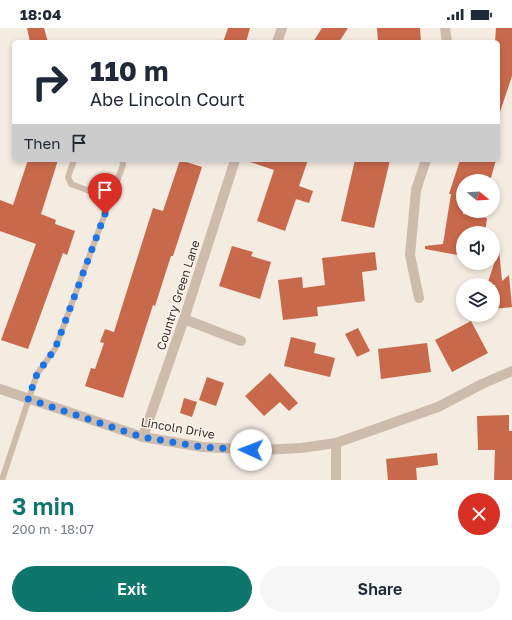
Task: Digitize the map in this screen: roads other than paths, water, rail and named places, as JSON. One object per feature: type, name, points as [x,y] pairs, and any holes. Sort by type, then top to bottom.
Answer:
[{"type":"street","points":[[278,40],[282,28]]},
{"type":"street","points":[[445,28],[447,40]]},
{"type":"street","name":"Country Green Lane","points":[[142,437],[184,319],[234,162]]},
{"type":"street","points":[[418,298],[410,255],[416,190],[425,162]]},
{"type":"street","points":[[184,319],[241,341]]},
{"type":"street","name":"Lincoln Drive","points":[[0,388],[28,399],[142,437],[202,447],[262,450],[302,448],[336,442],[438,407],[482,384],[512,371]]},
{"type":"street","points":[[336,442],[336,480]]},
{"type":"lane","points":[[73,162],[68,177],[71,184],[111,200]]},
{"type":"lane","points":[[2,480],[37,374],[55,349],[111,200],[122,163]]}]
